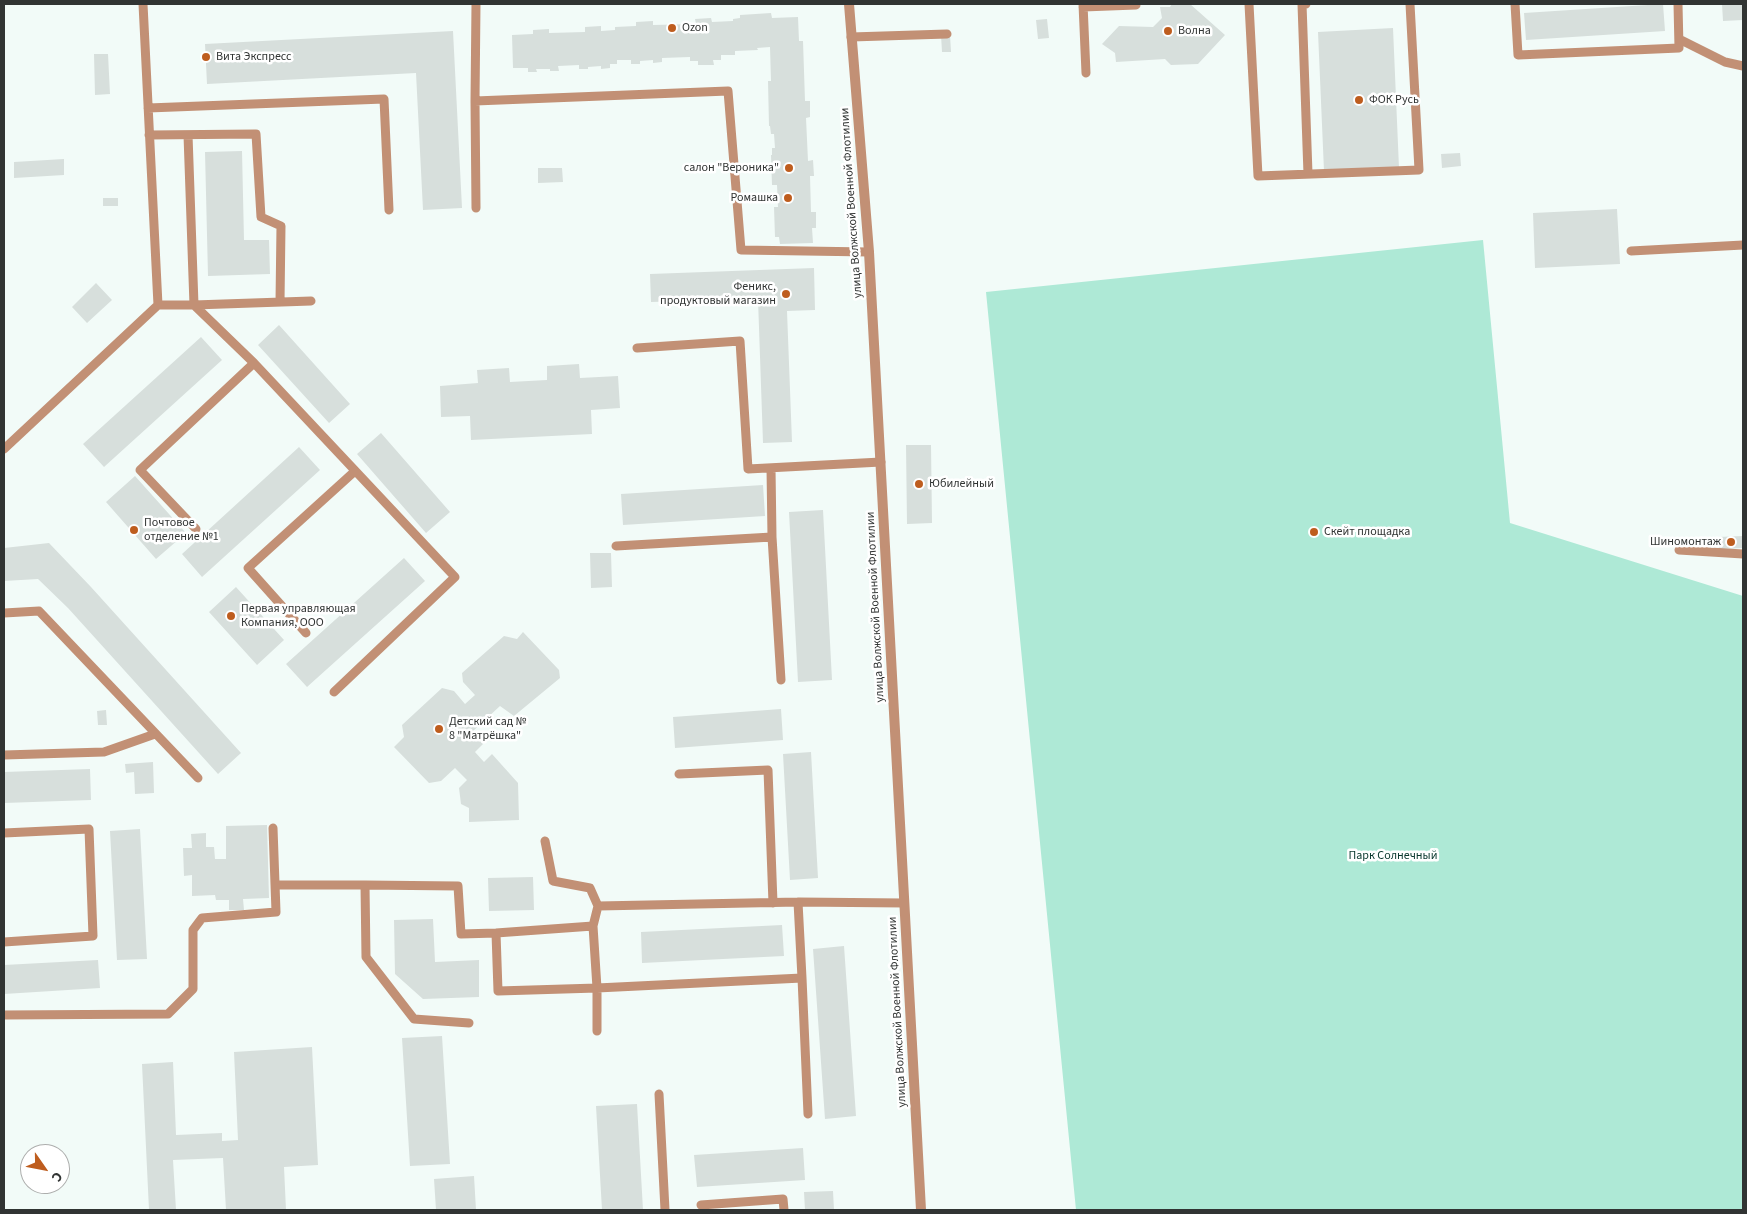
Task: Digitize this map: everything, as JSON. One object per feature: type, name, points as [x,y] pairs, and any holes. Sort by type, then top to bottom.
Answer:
[{"type":"street","name":"улица Волжской Военной Флотилии","points":[[849,4],[869,252],[921,1210]]},
{"type":"lane","points":[[143,4],[158,305]]},
{"type":"lane","points":[[476,4],[476,208]]},
{"type":"lane","points":[[1249,4],[1258,176],[1419,170],[1410,4]]},
{"type":"lane","points":[[1306,4],[1302,4],[1308,174]]},
{"type":"lane","points":[[1515,4],[1518,55],[1679,48],[1678,4]]},
{"type":"lane","points":[[1086,74],[1083,5],[1136,5]]},
{"type":"lane","points":[[851,37],[947,34]]},
{"type":"lane","points":[[1679,39],[1725,62],[1743,66]]},
{"type":"lane","points":[[475,101],[728,91],[741,250],[869,252]]},
{"type":"lane","points":[[148,108],[384,99],[389,210]]},
{"type":"lane","points":[[149,135],[256,134],[260,217],[281,226],[280,302]]},
{"type":"lane","points":[[188,135],[194,305],[254,363],[456,577],[334,692]]},
{"type":"lane","points":[[1631,252],[1743,245]]},
{"type":"lane","points":[[4,449],[158,305],[311,301]]},
{"type":"lane","points":[[637,348],[740,341],[748,469],[881,462]]},
{"type":"lane","points":[[196,529],[140,470],[254,363]]},
{"type":"lane","points":[[771,468],[772,537],[781,680]]},
{"type":"lane","points":[[306,633],[248,568],[355,471]]},
{"type":"lane","points":[[616,546],[772,537]]},
{"type":"lane","points":[[1680,550],[1743,554]]},
{"type":"lane","points":[[4,613],[39,611],[198,778]]},
{"type":"lane","points":[[4,755],[104,752],[155,734]]},
{"type":"lane","points":[[679,774],[768,770],[773,903]]},
{"type":"lane","points":[[4,1014],[168,1014],[193,989],[193,930],[202,918],[276,912],[273,828]]},
{"type":"lane","points":[[4,833],[89,829],[93,936],[4,942]]},
{"type":"lane","points":[[544,841],[553,881],[590,888],[598,906],[593,926],[597,988],[597,1031]]},
{"type":"lane","points":[[275,885],[458,886],[461,934],[593,926]]},
{"type":"lane","points":[[365,886],[366,957],[414,1019],[469,1023]]},
{"type":"lane","points":[[798,902],[808,1114]]},
{"type":"lane","points":[[598,906],[798,902],[904,903]]},
{"type":"lane","points":[[496,933],[498,991],[802,978]]},
{"type":"lane","points":[[659,1094],[666,1210]]},
{"type":"lane","points":[[700,1205],[783,1199],[784,1210]]},
{"type":"green space","name":"Парк Солнечный","points":[[1483,240],[1510,523],[1743,596],[1743,1210],[1076,1210],[986,292]]},
{"type":"building","name":"Волна","points":[[1172,4],[1190,4],[1225,35],[1198,64],[1171,65],[1165,59],[1116,62],[1115,53],[1102,44],[1119,26],[1153,27],[1162,18],[1160,7],[1170,7]]},
{"type":"building","points":[[1663,4],[1665,31],[1526,40],[1524,13]]},
{"type":"building","points":[[1722,4],[1743,4],[1743,20],[1723,21]]},
{"type":"building","points":[[771,13],[772,18],[798,17],[799,41],[803,41],[805,101],[810,101],[810,117],[806,118],[808,161],[813,160],[814,176],[810,176],[811,212],[816,212],[816,228],[812,228],[813,243],[780,244],[779,237],[775,237],[774,207],[778,207],[777,185],[772,185],[771,155],[772,148],[775,148],[774,134],[771,134],[769,126],[768,81],[771,81],[770,47],[757,48],[758,50],[735,51],[735,55],[721,55],[721,60],[713,60],[714,65],[698,65],[698,61],[690,61],[690,57],[662,58],[662,62],[653,63],[653,60],[640,61],[640,64],[631,64],[631,60],[617,60],[617,64],[610,64],[610,68],[601,69],[601,66],[579,69],[579,65],[558,66],[559,71],[536,69],[537,72],[528,72],[528,68],[513,68],[512,35],[533,34],[533,30],[549,29],[549,33],[585,32],[585,27],[601,26],[601,31],[615,30],[615,27],[636,26],[636,22],[653,21],[653,25],[696,24],[695,19],[711,18],[712,22],[733,21],[733,19],[740,18],[740,15]]},
{"type":"building","points":[[1047,19],[1049,38],[1038,39],[1036,20]]},
{"type":"building","name":"ФОК Русь","points":[[1393,28],[1399,168],[1324,171],[1318,32]]},
{"type":"building","points":[[453,31],[462,208],[423,210],[416,73],[207,84],[205,44]]},
{"type":"building","points":[[941,35],[950,35],[951,52],[942,52]]},
{"type":"building","points":[[94,54],[108,54],[110,94],[95,95]]},
{"type":"building","points":[[242,151],[244,240],[269,240],[270,274],[208,276],[205,152]]},
{"type":"building","points":[[1460,153],[1461,166],[1442,168],[1441,154]]},
{"type":"building","points":[[64,159],[64,175],[14,178],[14,162]]},
{"type":"building","points":[[538,168],[562,168],[563,182],[538,183]]},
{"type":"building","points":[[103,198],[118,198],[118,206],[103,206]]},
{"type":"building","points":[[1617,209],[1620,264],[1535,268],[1533,213]]},
{"type":"building","points":[[814,268],[815,310],[787,311],[792,442],[763,443],[758,299],[651,302],[650,274]]},
{"type":"building","points":[[96,283],[112,300],[87,323],[72,307]]},
{"type":"building","points":[[279,325],[350,404],[329,423],[258,345]]},
{"type":"building","points":[[201,337],[222,360],[104,467],[83,444]]},
{"type":"building","points":[[579,364],[580,378],[618,376],[620,408],[591,410],[592,434],[471,440],[470,416],[441,417],[440,386],[478,383],[477,370],[509,368],[510,382],[547,380],[547,366]]},
{"type":"building","points":[[381,433],[450,512],[426,533],[357,454]]},
{"type":"building","name":"Юбилейный","points":[[906,445],[931,445],[932,523],[907,524]]},
{"type":"building","points":[[299,447],[320,470],[202,577],[182,554]]},
{"type":"building","points":[[135,476],[186,533],[156,559],[106,502]]},
{"type":"building","points":[[763,485],[765,516],[623,525],[621,494]]},
{"type":"building","points":[[823,510],[832,680],[798,682],[789,512]]},
{"type":"building","name":"Шиномонтаж","points":[[1743,536],[1743,548],[1719,549],[1718,537]]},
{"type":"building","points":[[49,543],[241,753],[218,774],[68,608],[38,579],[4,581],[4,548]]},
{"type":"building","points":[[590,553],[611,553],[612,587],[591,588]]},
{"type":"building","points":[[404,558],[425,581],[307,687],[286,664]]},
{"type":"building","points":[[236,587],[284,640],[257,665],[209,612]]},
{"type":"building","name":"Детский сад № 8 \"Матрёшка\"","points":[[523,632],[559,670],[560,678],[514,716],[500,706],[472,732],[483,744],[475,752],[484,762],[492,754],[518,783],[519,820],[469,822],[469,808],[461,804],[459,788],[467,780],[455,768],[441,781],[429,783],[394,747],[404,737],[402,725],[442,688],[454,691],[465,704],[475,695],[463,682],[462,673],[504,636],[517,639]]},
{"type":"building","points":[[781,709],[783,740],[675,748],[673,717]]},
{"type":"building","points":[[106,710],[107,725],[98,725],[97,711]]},
{"type":"building","points":[[811,752],[818,878],[790,880],[783,754]]},
{"type":"building","points":[[153,762],[154,793],[135,794],[134,772],[126,773],[125,764]]},
{"type":"building","points":[[90,769],[91,800],[4,803],[4,772]]},
{"type":"building","points":[[267,825],[269,898],[243,899],[244,910],[229,910],[229,900],[216,900],[215,895],[192,896],[192,875],[184,876],[183,848],[192,848],[191,834],[206,833],[206,847],[214,847],[215,859],[226,859],[226,826]]},
{"type":"building","points":[[140,829],[147,959],[117,960],[110,831]]},
{"type":"building","points":[[533,877],[534,910],[489,911],[488,878]]},
{"type":"building","points":[[433,919],[435,962],[479,960],[479,997],[423,999],[395,974],[394,920]]},
{"type":"building","points":[[782,925],[784,956],[642,963],[641,932]]},
{"type":"building","points":[[844,946],[856,1116],[825,1119],[813,949]]},
{"type":"building","points":[[98,960],[100,988],[4,994],[4,965]]},
{"type":"building","points":[[442,1036],[450,1164],[410,1166],[402,1038]]},
{"type":"building","points":[[312,1047],[318,1165],[284,1167],[286,1210],[226,1210],[223,1158],[173,1160],[176,1210],[149,1210],[142,1064],[173,1062],[176,1135],[222,1133],[222,1141],[238,1140],[234,1052]]},
{"type":"building","points":[[637,1104],[643,1210],[602,1210],[596,1106]]},
{"type":"building","points":[[803,1148],[805,1180],[697,1187],[694,1155]]},
{"type":"building","points":[[474,1176],[476,1210],[436,1210],[434,1179]]},
{"type":"building","points":[[833,1191],[834,1210],[805,1210],[804,1192]]},
{"type":"place","name":"Ozon","points":[[672,28]]},
{"type":"place","name":"Волна","points":[[1168,31]]},
{"type":"place","name":"Вита Экспресс","points":[[206,57]]},
{"type":"place","name":"ФОК Русь","points":[[1359,100]]},
{"type":"place","name":"салон \"Вероника\"","points":[[789,168]]},
{"type":"place","name":"Ромашка","points":[[788,198]]},
{"type":"place","name":"Феникс, продуктовый магазин","points":[[786,294]]},
{"type":"place","name":"Юбилейный","points":[[919,484]]},
{"type":"place","name":"Почтовое отделение №1","points":[[134,530]]},
{"type":"place","name":"Скейт площадка","points":[[1314,532]]},
{"type":"place","name":"Шиномонтаж","points":[[1731,542]]},
{"type":"place","name":"Первая управляющая Компания, ООО","points":[[231,616]]},
{"type":"place","name":"Детский сад № 8 \"Матрёшка\"","points":[[439,729]]}]
